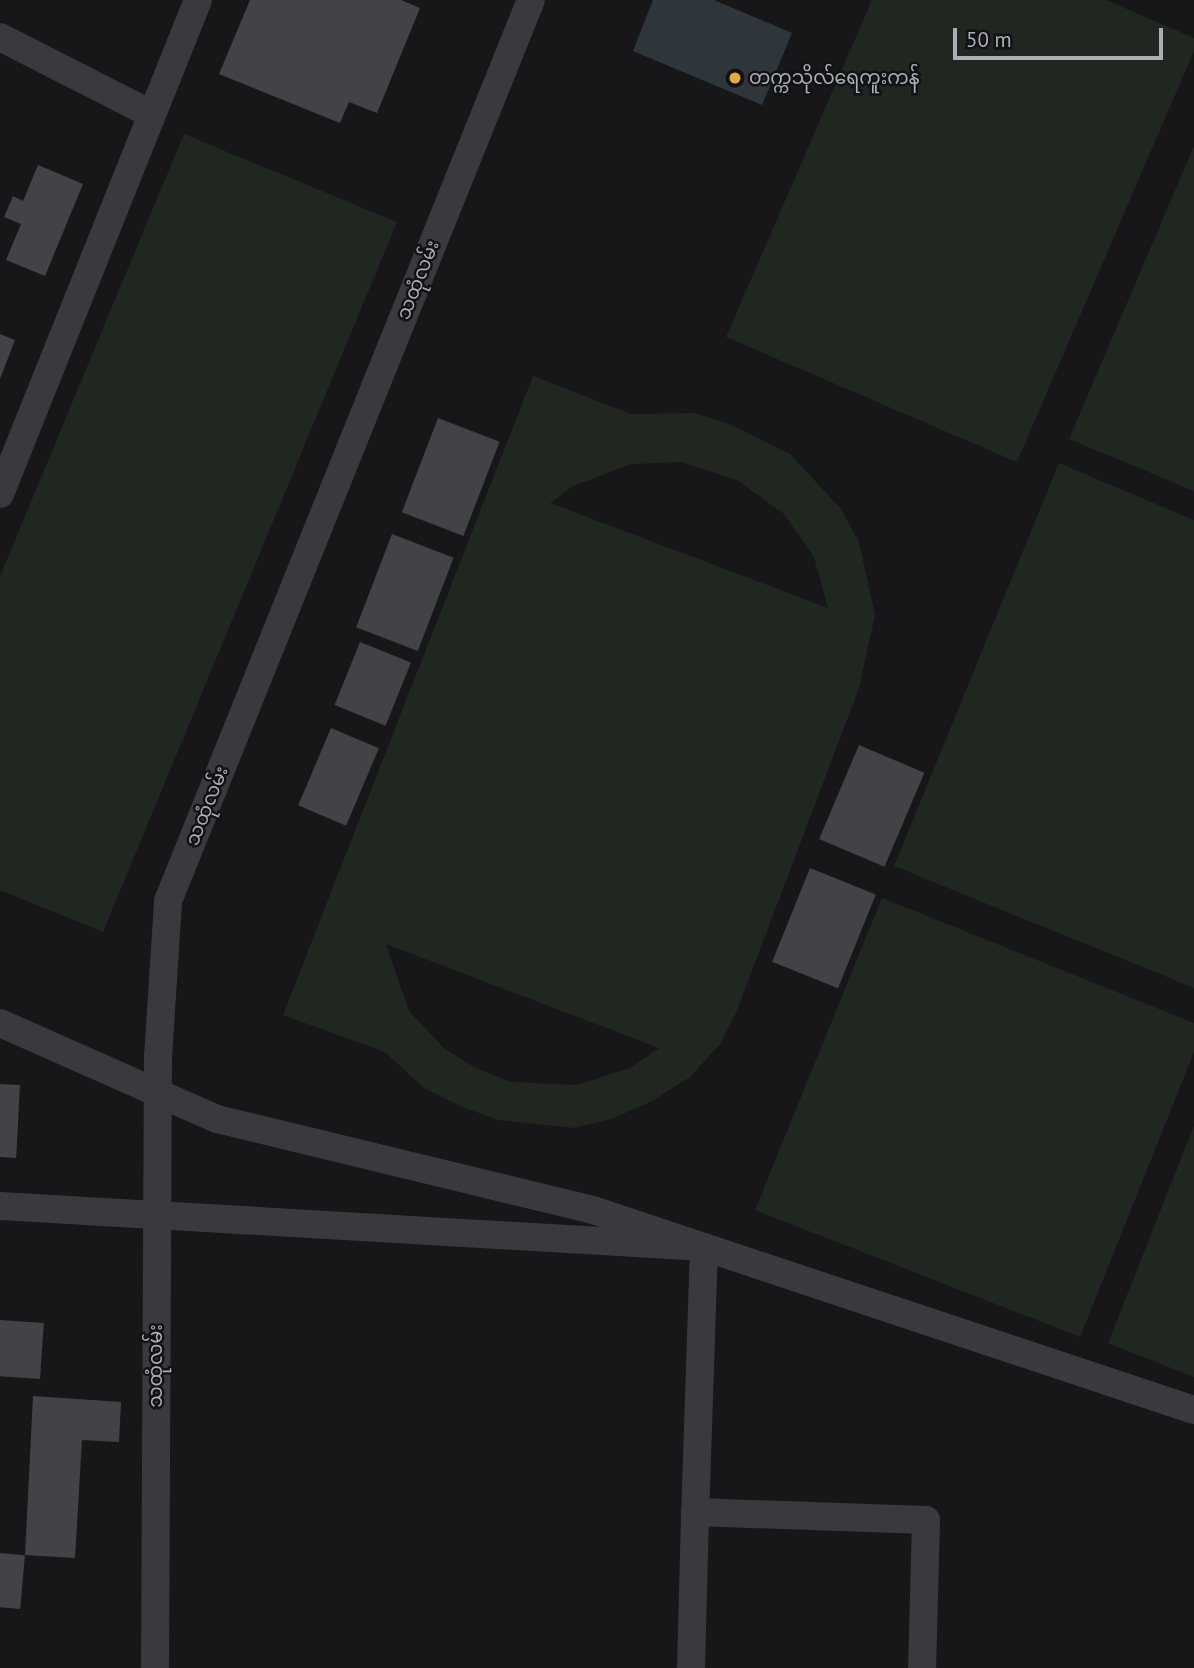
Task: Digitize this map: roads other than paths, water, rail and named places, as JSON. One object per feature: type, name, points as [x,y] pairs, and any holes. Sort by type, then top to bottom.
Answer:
[{"type":"street","points":[[0,494],[198,0]]},
{"type":"street","name":"သထုံလမ်း","points":[[155,1668],[157,1092],[168,901],[531,0]]},
{"type":"street","points":[[0,37],[151,114]]},
{"type":"street","points":[[0,1023],[217,1119],[593,1210],[1194,1410]]},
{"type":"street","points":[[0,1206],[157,1218],[704,1247]]},
{"type":"street","points":[[691,1668],[704,1247]]},
{"type":"street","points":[[695,1512],[926,1520],[922,1668]]},
{"type":"place","name":"တက္ကသိုလ်ရေကူးကန်","points":[[735,78]]}]
